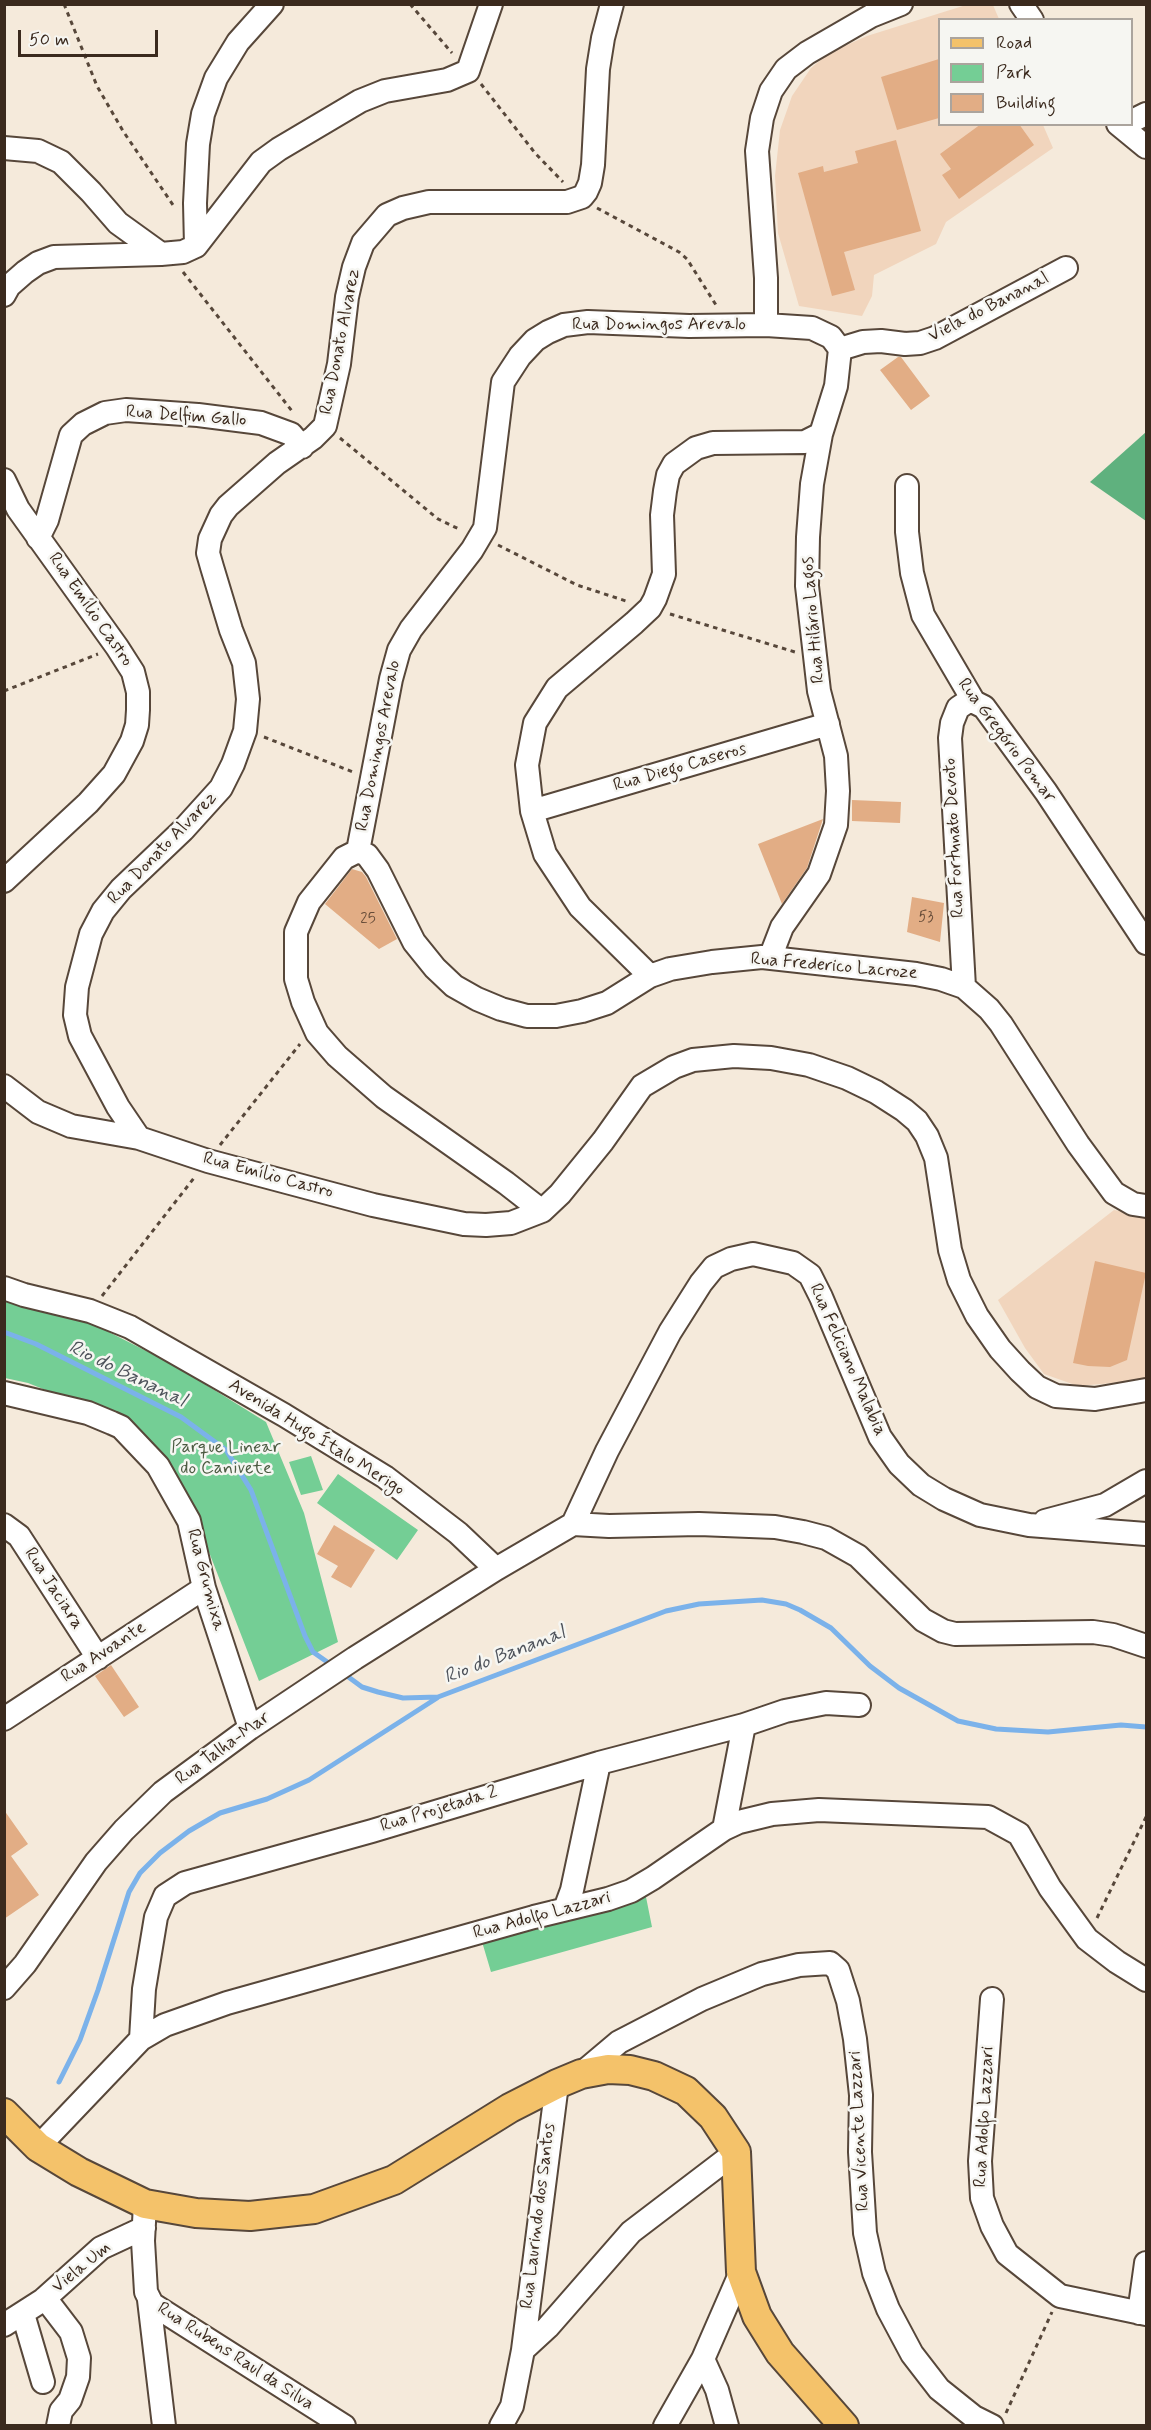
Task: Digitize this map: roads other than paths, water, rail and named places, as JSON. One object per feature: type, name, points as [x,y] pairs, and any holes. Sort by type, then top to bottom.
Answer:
[{"type":"main road","points":[[4,2113],[38,2147],[144,2216],[196,2212],[250,2216],[314,2209],[394,2180],[510,2108],[569,2079],[608,2069],[630,2070],[654,2076],[686,2091],[713,2117],[736,2152],[741,2272],[757,2316],[780,2353],[844,2426]]},
{"type":"street","points":[[196,246],[198,144],[203,114],[216,78],[238,42],[272,4]]},
{"type":"street","points":[[4,295],[9,286],[25,272],[38,263],[54,257],[161,254],[183,252],[196,246],[261,162],[279,149],[360,101],[385,91],[447,80],[468,71],[491,4]]},
{"type":"street","name":"Rua Donato Alvarez","points":[[139,1138],[118,1107],[80,1036],[75,1016],[76,987],[82,962],[103,911],[121,889],[183,830],[221,788],[245,731],[248,699],[244,663],[231,630],[208,553],[210,539],[221,515],[228,506],[277,463],[313,437],[339,364],[347,297],[354,267],[363,243],[387,215],[429,202],[555,203],[582,197],[592,174],[598,69],[612,4]]},
{"type":"street","name":"Rua Domingos Arevalo","points":[[542,1211],[384,1096],[337,1056],[317,1033],[303,1002],[296,979],[296,932],[309,902],[344,858],[358,851],[391,679],[399,650],[411,628],[480,538],[488,508],[503,382],[512,365],[535,340],[564,325],[588,322],[688,326],[766,325],[766,278],[757,151],[762,118],[771,91],[786,69],[807,53],[871,16],[901,4]]},
{"type":"street","points":[[1021,4],[1031,18]]},
{"type":"street","points":[[1126,126],[1146,147]]},
{"type":"street","points":[[4,148],[38,151],[61,162],[91,192],[117,223],[161,254]]},
{"type":"street","name":"Viela do Bananal","points":[[840,349],[863,342],[881,341],[905,344],[920,343],[935,338],[1066,268]]},
{"type":"street","points":[[766,325],[812,328],[823,331],[836,342],[840,349]]},
{"type":"street","name":"Rua Hilário Lagos","points":[[770,958],[782,927],[819,874],[836,825],[838,791],[836,756],[819,691],[807,586],[812,484],[821,434],[836,386],[840,349]]},
{"type":"street","name":"Rua Delfim Gallo","points":[[38,538],[47,520],[71,435],[83,424],[105,413],[136,411],[198,415],[261,423],[291,434],[313,437]]},
{"type":"street","points":[[650,976],[600,929],[573,898],[545,854],[532,811],[527,765],[535,723],[557,688],[650,608],[659,592],[664,574],[662,515],[668,475],[675,464],[696,447],[713,444],[805,442],[821,434]]},
{"type":"street","name":"Rua Emílio Castro","points":[[4,480],[18,509],[133,672],[138,692],[137,725],[132,741],[114,774],[88,803],[4,881]]},
{"type":"street","name":"Rua Gregório Pomar","points":[[907,486],[907,532],[912,573],[919,606],[940,647],[974,702],[984,707],[1046,792],[1146,943]]},
{"type":"street","name":"Rua Fortunato Devoto","points":[[964,987],[950,738],[952,723],[958,708],[967,702],[974,702]]},
{"type":"street","name":"Rua Diego Caseros","points":[[532,811],[828,724]]},
{"type":"street","name":"Rua Frederico Lacroze","points":[[358,851],[367,855],[378,870],[414,942],[435,968],[454,986],[477,999],[527,1016],[556,1016],[607,1003],[650,976],[670,969],[712,962],[770,958],[916,974],[964,987],[989,1009],[1000,1024],[1078,1144],[1114,1193],[1125,1201],[1146,1206]]},
{"type":"street","points":[[542,1211],[560,1194],[603,1141],[642,1086],[674,1067],[693,1060],[734,1056],[771,1058],[808,1065],[847,1078],[876,1092],[904,1110],[927,1136],[936,1158],[950,1250],[959,1280],[977,1316],[1000,1349],[1020,1371],[1037,1387],[1056,1396],[1095,1399],[1146,1390]]},
{"type":"street","name":"Rua Emílio Castro","points":[[4,1086],[38,1112],[71,1126],[139,1138],[258,1175],[373,1205],[464,1224],[486,1225],[511,1223],[542,1211]]},
{"type":"street","name":"Rua Feliciano Malabia","points":[[573,1524],[607,1451],[670,1332],[700,1282],[714,1267],[731,1259],[753,1254],[793,1263],[810,1275],[880,1437],[899,1464],[921,1485],[944,1499],[980,1515],[1029,1525],[1146,1534]]},
{"type":"street","name":"Avenida Hugo Ítalo Merigo","points":[[4,1288],[90,1311],[130,1327],[284,1414],[385,1477],[458,1533],[496,1569]]},
{"type":"street","name":"Rua Grumixa","points":[[4,1393],[88,1413],[121,1427],[158,1466],[189,1521],[204,1588],[250,1728]]},
{"type":"street","points":[[1029,1525],[1104,1506],[1146,1481]]},
{"type":"street","points":[[496,1569],[573,1524],[775,1527],[826,1538],[858,1556],[923,1620],[943,1631],[955,1634],[1093,1632],[1113,1635],[1146,1646]]},
{"type":"street","name":"Rua Jaciara","points":[[4,1525],[19,1536],[98,1658]]},
{"type":"street","name":"Rua Talha-Mar","points":[[4,1988],[25,1964],[96,1862],[124,1830],[163,1792],[250,1728],[496,1569]]},
{"type":"street","name":"Rua Avoante","points":[[4,1719],[204,1588]]},
{"type":"street","name":"Rua Projetada 2","points":[[141,2039],[144,1989],[156,1917],[165,1896],[185,1883],[372,1831],[599,1763],[744,1725],[785,1711],[814,1705],[843,1703],[859,1706]]},
{"type":"street","points":[[724,1829],[744,1725]]},
{"type":"street","points":[[565,1909],[573,1890],[599,1763]]},
{"type":"street","name":"Rua Adolfo Lazzari","points":[[38,2147],[141,2039],[165,2025],[227,2003],[631,1891],[724,1829],[739,1822],[772,1814],[801,1811],[988,1817],[1019,1834],[1050,1888],[1087,1939],[1146,1980]]},
{"type":"street","name":"Rua Vicente Lazzari","points":[[569,2079],[619,2042],[702,1999],[762,1974],[799,1965],[830,1963],[838,1970],[848,2001],[855,2039],[861,2096],[860,2152],[865,2233],[874,2273],[888,2309],[912,2354],[939,2389],[974,2417],[999,2420]]},
{"type":"street","name":"Rua Adolfo Lazzari","points":[[992,1999],[980,2161],[982,2198],[1007,2254],[1060,2296],[1143,2314]]},
{"type":"street","name":"Rua Laurindo dos Santos","points":[[523,2349],[569,2079]]},
{"type":"street","points":[[501,2426],[514,2416],[523,2349],[548,2327],[631,2232],[736,2152]]},
{"type":"street","name":"Viela Um","points":[[14,2320],[45,2298],[102,2248],[144,2216]]},
{"type":"street","name":"Rua Rubens Raul da Silva","points":[[144,2216],[146,2292],[149,2300],[166,2314],[206,2336],[344,2426]]},
{"type":"street","points":[[1143,2314],[1146,2263]]},
{"type":"street","points":[[665,2426],[703,2360],[741,2272]]},
{"type":"street","points":[[45,2298],[71,2332],[79,2358],[78,2378],[70,2400],[61,2411],[58,2426]]},
{"type":"street","points":[[149,2300],[164,2426]]},
{"type":"street","points":[[14,2320],[43,2382]]},
{"type":"street","points":[[703,2360],[717,2390],[727,2426]]},
{"type":"waterway","name":"Rio do Bananal","points":[[4,1332],[36,1344],[181,1417],[226,1450],[251,1490],[305,1636],[313,1652],[333,1666]]},
{"type":"waterway","name":"Rio do Bananal","points":[[343,1673],[362,1687],[378,1692],[403,1698],[438,1697],[666,1611],[699,1604],[762,1600],[786,1604],[831,1628],[870,1666],[899,1688],[958,1721],[996,1729],[1048,1732],[1121,1725],[1146,1727]]},
{"type":"waterway","points":[[59,2082],[80,2040],[129,1892],[140,1873],[160,1853],[189,1831],[220,1813],[267,1799],[309,1780],[437,1698]]},
{"type":"park label","name":"Parque Linear do Canivete","points":[[226,1458]]}]
